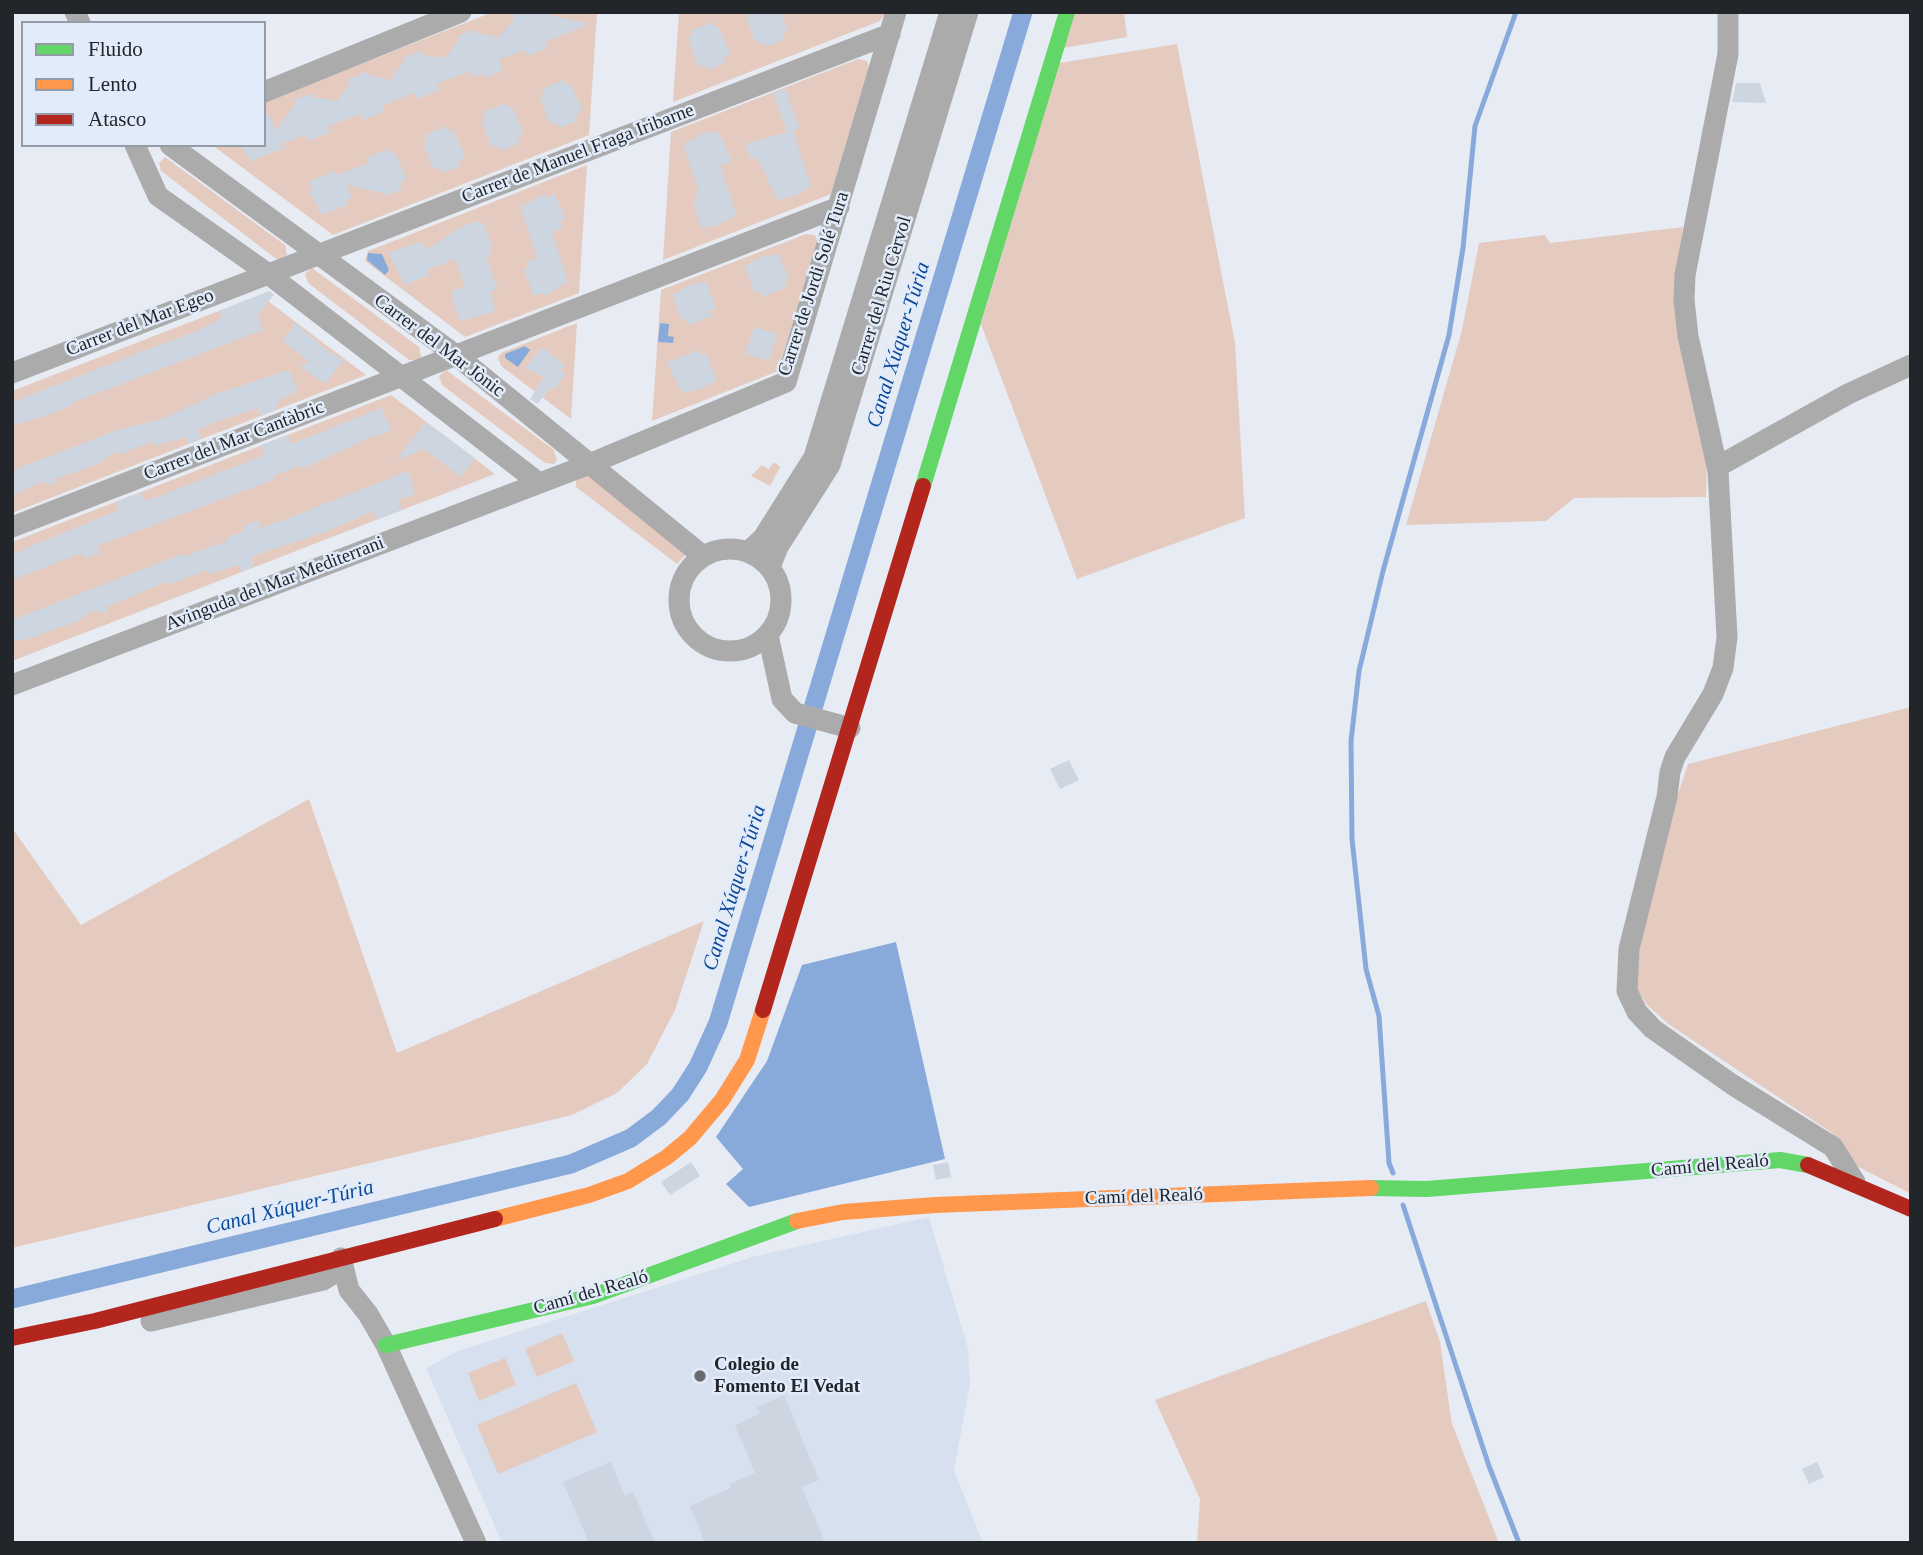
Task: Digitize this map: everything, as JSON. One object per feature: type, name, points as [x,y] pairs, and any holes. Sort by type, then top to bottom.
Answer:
[{"type":"street","points":[[266,91],[461,12]]},
{"type":"street","name":"Carrer de Jordi Solé Tura","points":[[539,483],[786,382],[896,12]]},
{"type":"street","name":"Carrer del Riu Cèrvol","points":[[749,551],[764,538],[814,457],[950,12]]},
{"type":"street","name":"Carrer del Riu Cèrvol","points":[[770,567],[778,547],[830,465],[968,12]]},
{"type":"street","points":[[12,1338],[95,1321],[589,1195],[628,1181],[667,1157],[690,1138],[722,1100],[747,1060],[843,727],[1067,12]]},
{"type":"street","points":[[1728,12],[1728,54],[1685,275],[1684,300],[1688,336],[1717,467],[1727,637],[1723,668],[1713,694],[1675,757],[1670,772],[1667,797],[1629,949],[1627,990],[1637,1012],[1653,1029],[1733,1085],[1833,1147],[1855,1182]]},
{"type":"street","name":"Carrer de Manuel Fraga Iribarne","points":[[267,273],[890,34]]},
{"type":"street","points":[[136,147],[158,196],[267,273],[539,483]]},
{"type":"street","name":"Carrer del Mar Jònic","points":[[173,147],[457,356],[587,465],[703,556]]},
{"type":"street","name":"Carrer del Mar Cantàbric","points":[[12,527],[839,207]]},
{"type":"street","name":"Carrer del Mar Egeo","points":[[12,373],[267,273]]},
{"type":"street","points":[[1717,467],[1848,394],[1911,365]]},
{"type":"street","name":"Avinguda del Mar Mediterrani","points":[[12,685],[539,483]]},
{"type":"street","points":[[733,548],[749,551],[770,567],[778,580],[782,602],[777,623],[768,635],[754,646],[737,651],[720,651],[704,644],[690,633],[682,617],[680,591],[690,567],[703,556],[733,548]]},
{"type":"street","points":[[768,635],[782,699],[795,713],[843,727]]},
{"type":"street","name":"Camí del Realó","points":[[386,1345],[593,1296],[792,1222],[843,1212],[935,1205],[1373,1188],[1427,1189],[1780,1160],[1812,1166],[1855,1182],[1911,1209]]},
{"type":"street","points":[[12,1350],[246,1300],[323,1280],[339,1270],[341,1258]]},
{"type":"street","points":[[341,1258],[349,1290]]},
{"type":"street","points":[[323,1280],[342,1282],[368,1314],[386,1345],[476,1543]]},
{"type":"shaded area","points":[[493,12],[597,12],[589,135],[333,235],[215,147],[266,147],[266,101]]},
{"type":"shaded area","points":[[679,12],[886,12],[880,21],[673,102]]},
{"type":"shaded area","points":[[1075,12],[1124,12],[1127,37],[1064,48]]},
{"type":"shaded area","points":[[1177,44],[1235,343],[1245,518],[1077,579],[981,324],[1059,63]]},
{"type":"shaded area","points":[[858,59],[867,61],[869,67],[831,194],[663,260],[671,132]]},
{"type":"shaded area","points":[[165,157],[285,245],[287,255],[280,260],[275,258],[161,171],[159,163]]},
{"type":"shaded area","points":[[587,165],[579,293],[465,337],[365,261],[368,251]]},
{"type":"shaded area","points":[[1683,227],[1676,275],[1707,459],[1706,497],[1574,498],[1546,521],[1406,525],[1462,330],[1479,243],[1545,235],[1550,243]]},
{"type":"shaded area","points":[[806,234],[815,235],[817,241],[778,371],[652,421],[661,290]]},
{"type":"shaded area","points":[[312,268],[419,347],[421,357],[418,360],[409,360],[308,283],[305,274]]},
{"type":"shaded area","points":[[260,295],[366,375],[12,513],[12,391]]},
{"type":"shaded area","points":[[577,323],[571,419],[501,366],[498,358],[501,353]]},
{"type":"shaded area","points":[[446,370],[554,450],[557,460],[554,464],[545,463],[442,385],[439,376]]},
{"type":"shaded area","points":[[391,395],[495,474],[12,661],[12,542]]},
{"type":"shaded area","points":[[774,462],[780,467],[770,486],[751,476],[762,465],[769,469]]},
{"type":"shaded area","points":[[586,474],[688,552],[677,564],[576,487],[576,477]]},
{"type":"shaded area","points":[[1911,707],[1911,1194],[1855,1165],[1832,1133],[1667,1023],[1646,1004],[1635,985],[1646,891],[1688,764]]},
{"type":"shaded area","points":[[309,799],[397,1053],[704,921],[675,1010],[647,1064],[617,1093],[572,1115],[12,1248],[12,828],[81,925]]},
{"type":"shaded area","name":"Colegio de Fomento El Vedat","points":[[929,1217],[968,1349],[970,1384],[954,1470],[983,1543],[502,1543],[426,1368],[458,1351],[756,1256]]},
{"type":"shaded area","points":[[1426,1301],[1440,1342],[1452,1424],[1499,1543],[1197,1543],[1200,1499],[1155,1400]]},
{"type":"shaded area","points":[[562,1333],[574,1361],[537,1377],[525,1349]]},
{"type":"shaded area","points":[[505,1358],[516,1385],[479,1401],[468,1373]]},
{"type":"shaded area","points":[[576,1383],[597,1432],[498,1474],[477,1425]]},
{"type":"water","points":[[368,253],[382,254],[389,270],[385,275],[367,260]]},
{"type":"water","points":[[660,323],[669,324],[668,336],[674,337],[673,343],[658,342]]},
{"type":"water","points":[[525,346],[530,350],[518,367],[505,358],[505,354]]},
{"type":"water","points":[[896,942],[945,1159],[749,1207],[726,1184],[743,1169],[716,1137],[767,1061],[802,965]]},
{"type":"building","points":[[511,12],[535,12],[590,24],[545,42],[548,48],[527,56],[524,50],[499,60],[503,71],[484,78],[483,73],[472,77],[469,71],[436,84],[439,90],[417,99],[415,93],[382,105],[384,112],[362,120],[360,114],[354,116],[327,127],[329,133],[308,141],[306,135],[278,145],[289,146],[251,161],[241,147],[266,147],[266,109],[276,130],[295,104],[294,100],[312,93],[313,97],[337,101],[350,83],[348,79],[366,72],[368,75],[390,80],[404,61],[403,58],[421,51],[423,55],[445,58],[459,40],[457,36],[476,29],[477,33],[499,37],[514,19]]},
{"type":"building","points":[[755,12],[780,12],[788,29],[782,36],[784,40],[765,47],[764,43],[755,42],[746,16]]},
{"type":"building","points":[[713,22],[715,28],[718,26],[730,52],[724,59],[726,63],[707,70],[706,66],[697,65],[688,38],[692,37],[690,31]]},
{"type":"building","points":[[564,80],[567,85],[571,84],[582,110],[576,117],[577,121],[559,128],[558,124],[549,122],[540,96],[544,94],[542,89]]},
{"type":"building","points":[[1736,83],[1760,83],[1766,103],[1732,102]]},
{"type":"building","points":[[785,89],[800,128],[793,131],[811,186],[795,196],[777,200],[757,157],[751,160],[745,144],[787,132],[773,93]]},
{"type":"building","points":[[506,103],[508,108],[512,107],[523,132],[518,139],[519,143],[501,151],[499,147],[491,145],[481,119],[485,117],[483,112]]},
{"type":"building","points":[[447,126],[449,131],[453,130],[465,155],[459,162],[461,166],[442,173],[441,169],[432,168],[423,142],[427,140],[425,135]]},
{"type":"building","points":[[707,131],[708,134],[718,131],[732,161],[720,166],[737,215],[712,228],[711,225],[702,229],[693,202],[697,201],[695,195],[699,193],[683,144]]},
{"type":"building","points":[[389,149],[391,154],[395,152],[406,178],[400,185],[402,189],[384,196],[382,193],[347,185],[352,198],[346,200],[348,205],[322,215],[309,191],[312,190],[309,181],[335,171],[337,175],[368,163],[366,158]]},
{"type":"building","points":[[545,194],[546,198],[555,194],[565,220],[560,222],[563,228],[552,232],[568,282],[544,296],[543,293],[534,296],[524,270],[528,268],[526,262],[537,258],[520,207]]},
{"type":"building","points":[[477,221],[484,224],[493,248],[489,250],[491,256],[486,258],[498,289],[490,291],[495,305],[493,312],[460,321],[451,298],[455,297],[452,291],[465,286],[455,259],[427,270],[429,275],[405,285],[388,253],[422,241],[426,250],[461,227]]},
{"type":"building","points":[[779,254],[789,280],[784,281],[787,287],[762,297],[759,291],[755,293],[744,267],[761,257]]},
{"type":"building","points":[[706,282],[716,308],[705,312],[715,315],[689,325],[686,319],[682,321],[672,295],[692,284]]},
{"type":"building","points":[[269,291],[274,295],[257,315],[263,330],[72,403],[73,405],[56,412],[12,426],[12,402],[194,332],[222,318],[219,311]]},
{"type":"building","points":[[296,323],[324,348],[344,360],[325,384],[300,366],[310,362],[282,341]]},
{"type":"building","points":[[754,327],[777,334],[769,361],[745,354]]},
{"type":"building","points":[[542,347],[565,365],[560,371],[565,374],[554,390],[551,388],[537,404],[530,399],[544,377],[525,368]]},
{"type":"building","points":[[700,350],[702,355],[706,354],[717,380],[701,389],[682,393],[667,362]]},
{"type":"building","points":[[289,370],[298,391],[280,400],[274,411],[260,416],[257,408],[213,423],[197,430],[201,439],[188,444],[185,437],[155,446],[153,441],[121,454],[113,453],[100,463],[55,479],[57,485],[41,482],[12,496],[12,471],[117,430],[162,419],[216,394]]},
{"type":"building","points":[[381,408],[392,430],[376,437],[375,435],[302,469],[301,465],[273,476],[275,479],[97,546],[100,553],[85,559],[82,553],[12,580],[12,554],[119,510],[116,502],[141,492],[144,501],[160,496],[264,455],[261,445],[288,435],[291,444]]},
{"type":"building","points":[[426,422],[475,458],[461,477],[424,449],[396,460]]},
{"type":"building","points":[[408,471],[415,494],[399,500],[402,510],[376,520],[373,511],[328,531],[267,551],[251,558],[254,567],[242,572],[239,565],[209,574],[207,570],[173,583],[164,583],[106,607],[108,613],[92,611],[78,621],[25,640],[12,640],[12,620],[182,554],[183,557],[229,540],[228,537],[244,531],[243,526],[258,520],[260,528]]},
{"type":"building","points":[[1069,760],[1079,780],[1060,789],[1050,769]]},
{"type":"building","points":[[691,1162],[700,1176],[670,1195],[661,1182]]},
{"type":"building","points":[[948,1162],[951,1177],[936,1180],[933,1165]]},
{"type":"building","points":[[784,1395],[819,1480],[802,1487],[825,1543],[705,1543],[690,1506],[731,1488],[730,1484],[755,1473],[735,1425],[760,1414],[757,1407]]},
{"type":"building","points":[[611,1462],[625,1496],[633,1492],[655,1543],[589,1543],[563,1482]]},
{"type":"building","points":[[1817,1462],[1824,1477],[1809,1484],[1802,1469]]},
{"type":"waterway","name":"Canal Xúquer-Túria","points":[[12,1299],[571,1164],[631,1138],[659,1117],[680,1095],[698,1067],[718,1023],[1023,12]]},
{"type":"waterway","points":[[1393,1173],[1389,1163],[1379,1016],[1366,969],[1352,839],[1351,741],[1359,671],[1383,571],[1449,335],[1463,248],[1475,126],[1516,12]]},
{"type":"waterway","points":[[1403,1205],[1489,1466],[1519,1543]]},
{"type":"traffic: fast","points":[[923,486],[1067,12]]},
{"type":"traffic: fast","points":[[1371,1188],[1427,1189],[1780,1160],[1808,1165]]},
{"type":"traffic: fast","points":[[386,1345],[593,1296],[797,1221]]},
{"type":"traffic: slow","points":[[495,1219],[589,1195],[628,1181],[667,1157],[690,1138],[722,1100],[747,1060],[763,1010]]},
{"type":"traffic: slow","points":[[797,1221],[843,1212],[935,1205],[1371,1188]]},
{"type":"traffic: jam","points":[[763,1010],[923,486]]},
{"type":"traffic: jam","points":[[1808,1165],[1911,1209]]},
{"type":"traffic: jam","points":[[12,1338],[95,1321],[495,1219]]},
{"type":"place","name":"Colegio de Fomento El Vedat","points":[[700,1376]]}]
